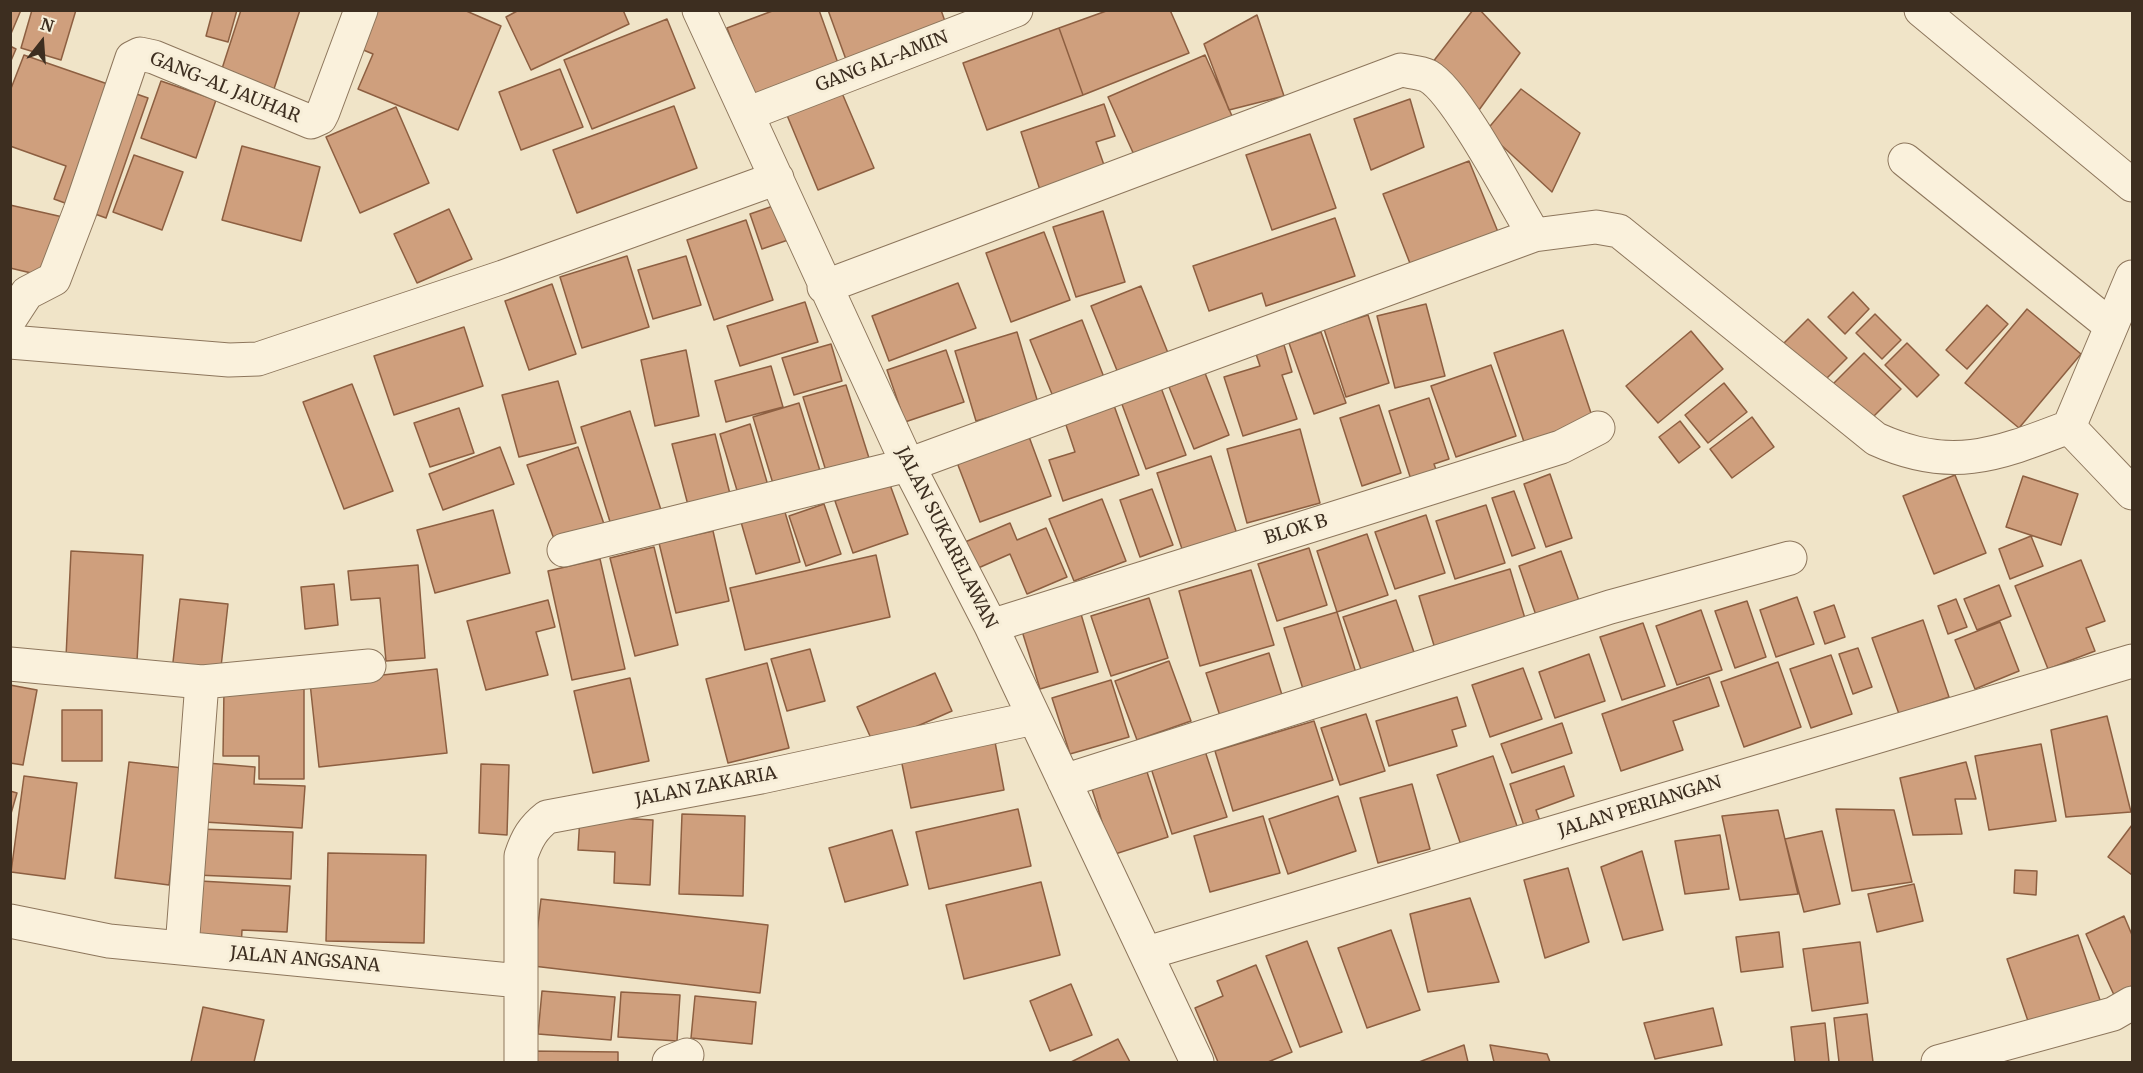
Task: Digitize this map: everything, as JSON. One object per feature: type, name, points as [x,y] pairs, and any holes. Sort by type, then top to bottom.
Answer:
[{"type":"street","name":"GANG-AL JAUHAR","points":[[10,320],[27,293],[54,279],[80,211],[132,58],[140,54],[154,57],[311,122],[320,118],[323,112],[361,10]]},
{"type":"street","name":"JALAN SUKARELAWAN","points":[[699,10],[777,178],[824,287],[908,465],[991,626],[1197,1062]]},
{"type":"street","name":"GANG AL-AMIN","points":[[747,114],[1016,10]]},
{"type":"street","points":[[1921,10],[2133,185]]},
{"type":"street","points":[[824,287],[1401,70],[1429,76],[1452,98],[1534,236]]},
{"type":"street","points":[[1905,160],[2111,326]]},
{"type":"street","points":[[10,342],[229,360],[258,359],[503,278],[777,178]]},
{"type":"street","points":[[564,550],[908,465],[1534,236],[1596,227],[1619,231],[1876,439],[1901,450],[1930,458],[1962,459],[2016,447],[2069,427],[2133,277]]},
{"type":"street","points":[[2069,427],[2133,493]]},
{"type":"street","name":"BLOK B","points":[[991,626],[1561,447],[1598,428]]},
{"type":"street","points":[[1064,781],[1610,607],[1790,558]]},
{"type":"street","name":"JALAN PERIANGAN","points":[[1147,953],[2133,661]]},
{"type":"street","points":[[10,664],[202,682],[369,666]]},
{"type":"street","points":[[182,948],[202,682]]},
{"type":"street","name":"JALAN ZAKARIA","points":[[520,981],[521,856],[526,840],[534,827],[547,817],[761,777],[1034,718]]},
{"type":"street","name":"JALAN ANGSANA","points":[[10,921],[108,941],[520,981]]},
{"type":"street","points":[[520,981],[521,1062]]},
{"type":"street","points":[[1938,1062],[2113,1014],[2133,1003]]},
{"type":"building","points":[[10,10],[21,10],[10,36]]},
{"type":"building","points":[[32,10],[76,10],[61,60],[21,48]]},
{"type":"building","points":[[213,10],[237,10],[228,42],[206,36]]},
{"type":"building","points":[[241,10],[300,10],[271,98],[218,81]]},
{"type":"building","points":[[363,10],[464,10],[501,26],[458,130],[358,89],[373,54],[349,44]]},
{"type":"building","points":[[519,10],[623,10],[629,24],[531,70],[506,17]]},
{"type":"building","points":[[775,10],[819,10],[839,66],[753,97],[727,28]]},
{"type":"building","points":[[828,10],[941,10],[948,30],[848,65]]},
{"type":"building","points":[[1109,10],[1170,10],[1189,53],[1083,95],[1059,28]]},
{"type":"building","points":[[1473,10],[1480,10],[1520,53],[1479,110],[1429,67]]},
{"type":"building","points":[[1257,15],[1284,96],[1229,110],[1204,44]]},
{"type":"building","points":[[667,19],[695,88],[592,129],[564,60]]},
{"type":"building","points":[[1059,28],[1083,95],[987,130],[963,63]]},
{"type":"building","points":[[10,46],[16,49],[10,63]]},
{"type":"building","points":[[24,55],[148,98],[106,218],[54,199],[66,166],[10,146],[10,91]]},
{"type":"building","points":[[1205,55],[1236,125],[1139,166],[1108,97]]},
{"type":"building","points":[[560,69],[583,127],[521,150],[499,92]]},
{"type":"building","points":[[161,81],[216,100],[196,158],[141,138]]},
{"type":"building","points":[[839,86],[874,168],[818,190],[784,108]]},
{"type":"building","points":[[1521,89],[1580,133],[1552,192],[1486,131]]},
{"type":"building","points":[[1410,99],[1424,147],[1371,170],[1354,119]]},
{"type":"building","points":[[1104,104],[1115,136],[1096,142],[1105,168],[1040,190],[1021,132]]},
{"type":"building","points":[[674,106],[697,168],[577,213],[553,150]]},
{"type":"building","points":[[396,107],[429,183],[360,213],[326,137]]},
{"type":"building","points":[[1310,134],[1336,208],[1272,230],[1246,155]]},
{"type":"building","points":[[242,146],[320,167],[301,241],[222,220]]},
{"type":"building","points":[[134,155],[183,172],[162,230],[113,212]]},
{"type":"building","points":[[1469,161],[1498,232],[1411,266],[1383,194]]},
{"type":"building","points":[[10,205],[76,220],[61,280],[10,268]]},
{"type":"building","points":[[776,205],[788,240],[762,249],[750,214]]},
{"type":"building","points":[[449,209],[472,259],[417,283],[394,234]]},
{"type":"building","points":[[1103,211],[1125,282],[1076,297],[1053,227]]},
{"type":"building","points":[[1335,218],[1355,276],[1266,306],[1262,293],[1209,311],[1193,266]]},
{"type":"building","points":[[746,220],[773,300],[714,320],[687,240]]},
{"type":"building","points":[[1044,232],[1070,300],[1011,322],[986,253]]},
{"type":"building","points":[[627,256],[649,327],[582,348],[560,277]]},
{"type":"building","points":[[686,256],[701,305],[653,319],[638,270]]},
{"type":"building","points":[[958,283],[976,328],[889,361],[872,316]]},
{"type":"building","points":[[552,284],[576,354],[529,370],[505,301]]},
{"type":"building","points":[[1141,286],[1168,353],[1118,373],[1091,306]]},
{"type":"building","points":[[1853,292],[1869,309],[1845,334],[1828,317]]},
{"type":"building","points":[[805,302],[818,342],[740,366],[727,326]]},
{"type":"building","points":[[1426,304],[1445,376],[1395,388],[1377,316]]},
{"type":"building","points":[[1987,305],[2008,324],[1967,369],[1946,350]]},
{"type":"building","points":[[2027,309],[2081,354],[2019,428],[1965,383]]},
{"type":"building","points":[[1875,314],[1901,340],[1882,359],[1856,333]]},
{"type":"building","points":[[1368,315],[1389,383],[1346,397],[1324,329]]},
{"type":"building","points":[[1808,319],[1847,358],[1819,386],[1780,347]]},
{"type":"building","points":[[1082,320],[1105,380],[1054,399],[1030,340]]},
{"type":"building","points":[[464,327],[483,386],[394,415],[374,356]]},
{"type":"building","points":[[1563,330],[1593,419],[1524,442],[1494,353]]},
{"type":"building","points":[[1691,331],[1723,369],[1658,423],[1626,386]]},
{"type":"building","points":[[1017,332],[1038,403],[976,421],[955,351]]},
{"type":"building","points":[[1321,332],[1346,403],[1314,414],[1289,343]]},
{"type":"building","points":[[1907,343],[1939,375],[1917,397],[1885,365]]},
{"type":"building","points":[[831,344],[842,381],[794,395],[782,358]]},
{"type":"building","points":[[1284,345],[1292,372],[1282,375],[1297,419],[1243,436],[1224,377],[1260,366],[1256,354]]},
{"type":"building","points":[[686,350],[699,416],[655,426],[641,360]]},
{"type":"building","points":[[946,350],[964,402],[905,422],[887,370]]},
{"type":"building","points":[[1864,353],[1901,389],[1867,423],[1830,387]]},
{"type":"building","points":[[1491,365],[1516,436],[1456,457],[1431,386]]},
{"type":"building","points":[[771,366],[783,407],[726,422],[715,381]]},
{"type":"building","points":[[1205,373],[1229,435],[1194,449],[1169,387]]},
{"type":"building","points":[[558,381],[576,443],[519,457],[502,395]]},
{"type":"building","points":[[1724,383],[1747,412],[1708,443],[1685,415]]},
{"type":"building","points":[[352,384],[393,491],[344,509],[303,402]]},
{"type":"building","points":[[846,385],[869,458],[826,471],[803,397]]},
{"type":"building","points":[[1160,385],[1186,455],[1146,469],[1120,399]]},
{"type":"building","points":[[1429,398],[1449,459],[1434,464],[1440,481],[1414,489],[1389,411]]},
{"type":"building","points":[[1112,400],[1139,475],[1063,501],[1049,460],[1075,452],[1063,416]]},
{"type":"building","points":[[799,403],[821,474],[774,487],[753,417]]},
{"type":"building","points":[[1379,405],[1401,473],[1362,486],[1340,418]]},
{"type":"building","points":[[459,408],[474,453],[430,467],[414,423]]},
{"type":"building","points":[[630,411],[661,510],[611,525],[581,427]]},
{"type":"building","points":[[1752,417],[1774,447],[1732,478],[1710,449]]},
{"type":"building","points":[[1680,421],[1700,447],[1679,463],[1659,437]]},
{"type":"building","points":[[750,424],[769,489],[739,497],[720,434]]},
{"type":"building","points":[[1300,429],[1320,503],[1247,523],[1227,449]]},
{"type":"building","points":[[715,434],[731,498],[689,509],[672,444]]},
{"type":"building","points":[[1028,434],[1051,496],[980,522],[956,460]]},
{"type":"building","points":[[500,447],[514,484],[443,510],[429,474]]},
{"type":"building","points":[[578,447],[607,533],[558,550],[527,465]]},
{"type":"building","points":[[1211,456],[1237,534],[1183,552],[1157,473]]},
{"type":"building","points":[[1550,474],[1572,538],[1546,547],[1524,484]]},
{"type":"building","points":[[1955,475],[1986,553],[1934,574],[1903,496]]},
{"type":"building","points":[[2023,476],[2078,494],[2061,545],[2006,527]]},
{"type":"building","points":[[889,482],[908,534],[853,553],[835,501]]},
{"type":"building","points":[[1152,489],[1173,545],[1140,557],[1120,500]]},
{"type":"building","points":[[1514,491],[1535,548],[1512,556],[1492,498]]},
{"type":"building","points":[[1102,499],[1126,561],[1074,581],[1049,519]]},
{"type":"building","points":[[824,504],[841,554],[806,566],[789,516]]},
{"type":"building","points":[[1486,505],[1505,563],[1455,579],[1436,521]]},
{"type":"building","points":[[784,509],[800,562],[756,574],[741,522]]},
{"type":"building","points":[[493,510],[510,573],[435,593],[417,530]]},
{"type":"building","points":[[1426,515],[1445,573],[1395,589],[1375,532]]},
{"type":"building","points":[[1010,523],[1017,540],[1046,528],[1067,577],[1027,594],[1010,554],[976,569],[965,542]]},
{"type":"building","points":[[713,531],[729,601],[676,613],[659,543]]},
{"type":"building","points":[[1367,534],[1388,595],[1337,612],[1317,551]]},
{"type":"building","points":[[2031,536],[2043,566],[2010,579],[1999,549]]},
{"type":"building","points":[[654,547],[678,645],[635,656],[610,558]]},
{"type":"building","points":[[1309,548],[1327,605],[1277,621],[1258,564]]},
{"type":"building","points":[[71,551],[143,555],[137,661],[66,657]]},
{"type":"building","points":[[1561,551],[1582,609],[1539,624],[1519,566]]},
{"type":"building","points":[[876,555],[890,617],[745,650],[730,588]]},
{"type":"building","points":[[600,559],[625,669],[572,680],[548,571]]},
{"type":"building","points":[[2081,560],[2105,621],[2086,628],[2095,651],[2048,669],[2015,586]]},
{"type":"building","points":[[418,565],[425,658],[386,661],[380,598],[351,600],[348,571]]},
{"type":"building","points":[[1510,569],[1527,625],[1436,652],[1419,596]]},
{"type":"building","points":[[1251,570],[1274,645],[1200,666],[1179,591]]},
{"type":"building","points":[[334,584],[338,625],[305,629],[301,587]]},
{"type":"building","points":[[1999,585],[2011,616],[1977,630],[1964,599]]},
{"type":"building","points":[[1797,597],[1814,644],[1776,657],[1760,610]]},
{"type":"building","points":[[1149,598],[1168,658],[1111,676],[1091,616]]},
{"type":"building","points":[[180,599],[228,604],[220,676],[172,671]]},
{"type":"building","points":[[1956,599],[1967,627],[1948,634],[1938,606]]},
{"type":"building","points":[[548,600],[555,627],[536,632],[548,675],[486,690],[467,621]]},
{"type":"building","points":[[1396,600],[1417,661],[1364,678],[1343,617]]},
{"type":"building","points":[[1747,601],[1766,657],[1735,668],[1715,611]]},
{"type":"building","points":[[1834,605],[1845,637],[1825,644],[1814,612]]},
{"type":"building","points":[[1701,610],[1722,670],[1677,685],[1656,626]]},
{"type":"building","points":[[1337,612],[1356,673],[1303,689],[1284,628]]},
{"type":"building","points":[[1081,614],[1098,672],[1040,689],[1022,631]]},
{"type":"building","points":[[1923,620],[1949,697],[1899,714],[1872,638]]},
{"type":"building","points":[[2000,622],[2019,671],[1975,689],[1955,640]]},
{"type":"building","points":[[1643,623],[1665,686],[1622,700],[1600,637]]},
{"type":"building","points":[[1858,648],[1872,687],[1853,694],[1839,654]]},
{"type":"building","points":[[810,649],[825,701],[787,711],[771,659]]},
{"type":"building","points":[[1269,653],[1282,695],[1220,716],[1206,673]]},
{"type":"building","points":[[1589,654],[1605,701],[1555,718],[1539,672]]},
{"type":"building","points":[[1831,655],[1852,714],[1811,728],[1790,669]]},
{"type":"building","points":[[1169,661],[1191,721],[1137,740],[1115,681]]},
{"type":"building","points":[[1778,662],[1801,727],[1744,747],[1721,682]]},
{"type":"building","points":[[767,663],[789,748],[728,763],[706,679]]},
{"type":"building","points":[[1523,668],[1542,719],[1490,737],[1472,685]]},
{"type":"building","points":[[437,669],[447,753],[319,767],[310,683]]},
{"type":"building","points":[[935,673],[952,711],[874,745],[857,707]]},
{"type":"building","points":[[1709,677],[1719,706],[1673,721],[1683,750],[1621,771],[1602,714]]},
{"type":"building","points":[[630,678],[649,761],[593,773],[574,691]]},
{"type":"building","points":[[1111,680],[1129,737],[1070,754],[1052,698]]},
{"type":"building","points":[[10,685],[37,690],[23,765],[10,763]]},
{"type":"building","points":[[224,688],[304,688],[304,779],[259,779],[259,756],[223,756]]},
{"type":"building","points":[[1457,697],[1466,726],[1452,730],[1457,746],[1389,766],[1376,721]]},
{"type":"building","points":[[62,710],[102,710],[102,761],[62,761]]},
{"type":"building","points":[[1366,714],[1385,771],[1340,785],[1321,728]]},
{"type":"building","points":[[2107,716],[2131,812],[2066,817],[2051,730]]},
{"type":"building","points":[[1314,721],[1333,780],[1233,811],[1215,751]]},
{"type":"building","points":[[1562,723],[1572,753],[1512,773],[1501,744]]},
{"type":"building","points":[[995,742],[1004,790],[911,808],[901,759]]},
{"type":"building","points":[[2041,744],[2056,821],[1989,830],[1975,756]]},
{"type":"building","points":[[1205,751],[1227,817],[1172,834],[1151,768]]},
{"type":"building","points":[[1493,756],[1518,829],[1462,848],[1437,775]]},
{"type":"building","points":[[129,762],[183,768],[169,885],[115,878]]},
{"type":"building","points":[[1966,762],[1976,799],[1955,799],[1962,834],[1913,835],[1900,778]]},
{"type":"building","points":[[207,763],[255,767],[254,784],[305,786],[302,828],[204,822]]},
{"type":"building","points":[[481,764],[509,765],[507,835],[479,833]]},
{"type":"building","points":[[1564,766],[1574,796],[1536,810],[1543,829],[1527,835],[1510,784]]},
{"type":"building","points":[[1147,772],[1168,837],[1112,855],[1092,789]]},
{"type":"building","points":[[24,776],[77,783],[65,879],[11,872]]},
{"type":"building","points":[[1412,784],[1430,849],[1378,863],[1360,798]]},
{"type":"building","points":[[10,791],[17,793],[10,817]]},
{"type":"building","points":[[1338,796],[1356,851],[1288,874],[1269,819]]},
{"type":"building","points":[[1018,809],[1031,866],[929,889],[916,832]]},
{"type":"building","points":[[1836,809],[1894,810],[1912,882],[1852,891]]},
{"type":"building","points":[[1778,810],[1798,894],[1740,900],[1722,816]]},
{"type":"building","points":[[682,814],[745,816],[743,896],[679,894]]},
{"type":"building","points":[[580,816],[653,820],[650,885],[614,883],[615,852],[578,850]]},
{"type":"building","points":[[1263,816],[1280,873],[1210,892],[1194,836]]},
{"type":"building","points":[[2132,825],[2132,875],[2108,857]]},
{"type":"building","points":[[198,829],[293,832],[291,879],[196,875]]},
{"type":"building","points":[[892,830],[908,885],[845,902],[829,848]]},
{"type":"building","points":[[1822,831],[1840,904],[1804,912],[1785,839]]},
{"type":"building","points":[[1720,835],[1729,889],[1685,894],[1675,841]]},
{"type":"building","points":[[1642,851],[1663,930],[1623,940],[1601,867]]},
{"type":"building","points":[[328,853],[426,855],[424,943],[326,941]]},
{"type":"building","points":[[1568,868],[1589,942],[1545,958],[1524,880]]},
{"type":"building","points":[[2015,870],[2037,871],[2036,895],[2014,893]]},
{"type":"building","points":[[200,881],[290,886],[287,932],[242,930],[241,949],[196,947]]},
{"type":"building","points":[[1041,882],[1060,955],[964,979],[946,905]]},
{"type":"building","points":[[1914,884],[1923,921],[1877,932],[1868,894]]},
{"type":"building","points":[[1470,898],[1499,982],[1428,992],[1410,914]]},
{"type":"building","points":[[541,899],[768,925],[760,993],[533,966]]},
{"type":"building","points":[[2124,916],[2132,935],[2132,986],[2114,995],[2086,934]]},
{"type":"building","points":[[1391,930],[1420,1010],[1367,1028],[1338,948]]},
{"type":"building","points":[[1779,932],[1783,967],[1741,972],[1736,937]]},
{"type":"building","points":[[2078,935],[2101,1003],[2030,1027],[2007,959]]},
{"type":"building","points":[[1307,941],[1342,1032],[1300,1047],[1266,956]]},
{"type":"building","points":[[1860,942],[1868,1003],[1812,1011],[1803,949]]},
{"type":"building","points":[[1256,965],[1292,1052],[1268,1062],[1218,1062],[1195,1008],[1223,996],[1217,981]]},
{"type":"building","points":[[1071,984],[1092,1035],[1050,1051],[1030,1001]]},
{"type":"building","points":[[542,991],[615,997],[611,1040],[538,1034]]},
{"type":"building","points":[[621,992],[680,995],[677,1041],[618,1037]]},
{"type":"building","points":[[695,996],[756,1002],[752,1044],[691,1038]]},
{"type":"building","points":[[203,1007],[264,1020],[254,1062],[191,1062]]},
{"type":"building","points":[[1713,1008],[1722,1045],[1655,1059],[1644,1023]]},
{"type":"building","points":[[1867,1014],[1873,1062],[1839,1062],[1834,1018]]},
{"type":"building","points":[[1825,1023],[1829,1062],[1795,1062],[1791,1027]]},
{"type":"building","points":[[1118,1039],[1130,1062],[1071,1062]]},
{"type":"building","points":[[1464,1045],[1468,1062],[1419,1062]]},
{"type":"building","points":[[1490,1045],[1547,1054],[1550,1062],[1494,1062]]},
{"type":"building","points":[[528,1051],[618,1052],[618,1062],[528,1062]]}]
